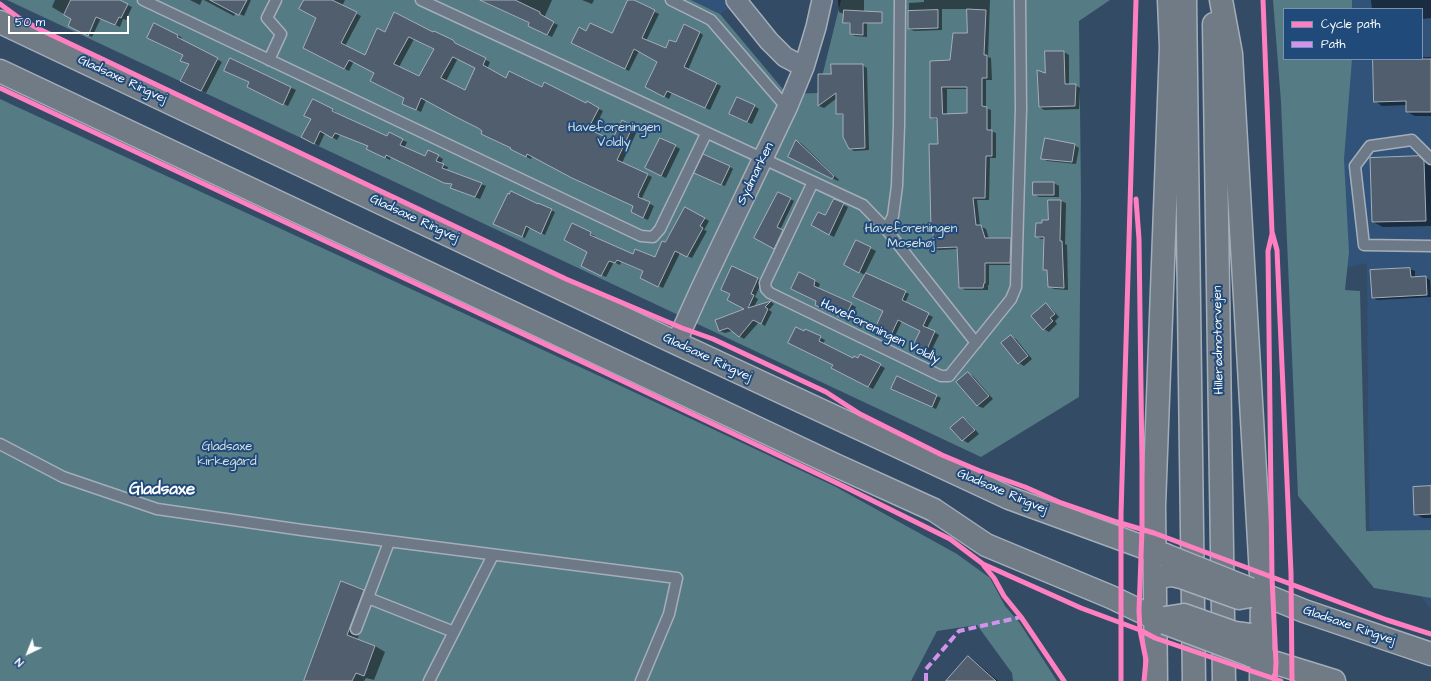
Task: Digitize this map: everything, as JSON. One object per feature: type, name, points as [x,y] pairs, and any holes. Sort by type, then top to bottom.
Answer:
[{"type":"main road","points":[[1156,681],[1161,620],[1159,565],[1154,506],[1171,55],[1169,0]]},
{"type":"main road","points":[[1185,0],[1194,681]]},
{"type":"main road","name":"Hillerødmotorvejen","points":[[1214,0],[1224,681]]},
{"type":"main road","points":[[1221,0],[1231,54],[1256,645],[1261,681]]},
{"type":"main road","name":"Gladsaxe Ringvej","points":[[0,22],[676,343],[1010,498],[1159,565],[1172,575],[1181,576],[1239,598],[1254,593],[1431,654]]},
{"type":"main road","points":[[0,71],[934,510],[986,545],[1111,597],[1161,620],[1184,615],[1235,633],[1256,645],[1334,681]]},
{"type":"street","points":[[736,0],[785,57],[804,67]]},
{"type":"street","name":"Sydmarken","points":[[676,343],[787,108],[804,67],[816,27],[822,0]]},
{"type":"lane","points":[[143,0],[641,236],[653,237],[660,229],[706,134]]},
{"type":"lane","points":[[269,60],[281,34],[267,18],[276,0]]},
{"type":"lane","points":[[421,0],[706,134],[863,205],[886,229],[976,343],[1011,298],[1016,287],[1020,108],[1020,0]]},
{"type":"lane","points":[[671,0],[711,20],[787,108]]},
{"type":"lane","points":[[886,229],[893,216],[897,186],[900,0]]},
{"type":"lane","points":[[1431,158],[1412,140],[1370,146],[1355,166],[1364,245],[1431,246]]},
{"type":"lane","name":"Haveforeningen Voldly","points":[[813,182],[765,283],[766,289],[770,293],[941,376],[949,376],[976,343]]},
{"type":"lane","points":[[0,444],[63,477],[157,509],[389,542],[677,578],[669,614],[641,681]]},
{"type":"lane","points":[[356,629],[389,542]]},
{"type":"lane","points":[[429,681],[493,555]]},
{"type":"lane","points":[[368,598],[454,632]]},
{"type":"shaded area","points":[[691,0],[742,0],[720,14]]},
{"type":"shaded area","points":[[1312,0],[1431,0],[1431,610],[1379,537],[1369,527],[1367,263],[1335,270],[1317,60],[1423,60],[1423,8],[1313,8]]},
{"type":"green space","name":"Haveforeningen Mosehøj","points":[[7,0],[691,0],[720,14],[787,94],[818,93],[841,0],[1110,0],[1079,21],[1081,195],[1079,397],[981,457]]},
{"type":"green space","points":[[1273,0],[1352,0],[1352,8],[1283,8],[1283,60],[1352,60],[1344,159],[1349,252],[1345,290],[1360,291],[1366,531],[1431,530],[1431,598],[1374,588],[1298,496],[1281,102]]},
{"type":"green space","name":"Gladsaxe kirkegård","points":[[0,99],[836,487],[957,554],[990,578],[1005,606],[1019,622],[1057,681],[1013,681],[1012,673],[977,625],[937,631],[911,681],[0,681]]},
{"type":"building","points":[[71,0],[120,0],[128,4],[121,18],[119,17],[115,25],[96,17],[88,36],[68,26],[71,19],[64,15]]},
{"type":"building","points":[[210,0],[247,0],[239,15]]},
{"type":"building","points":[[304,0],[332,0],[357,12],[341,43],[365,55],[377,28],[385,32],[394,12],[433,32],[434,31],[453,40],[455,43],[486,58],[483,65],[506,78],[509,71],[542,87],[544,82],[599,108],[588,129],[612,140],[622,120],[633,126],[617,160],[648,174],[638,195],[638,197],[650,202],[643,218],[631,212],[633,206],[572,178],[527,154],[526,157],[510,149],[511,148],[481,134],[482,131],[478,128],[421,98],[416,110],[402,104],[404,98],[370,81],[374,73],[349,60],[344,69],[303,48],[316,18],[299,9]],"holes":[[[409,37],[434,49],[419,76],[394,64]],[[453,57],[475,68],[465,90],[441,78]]]},
{"type":"building","points":[[480,0],[515,0],[540,12],[540,14],[554,22],[547,35],[528,26],[529,23]]},
{"type":"building","points":[[628,0],[634,0],[655,10],[642,38],[666,48],[669,40],[676,42],[684,24],[700,32],[684,67],[717,83],[705,108],[667,91],[664,97],[645,87],[657,62],[634,49],[625,69],[571,43],[579,27],[586,31],[590,23],[612,33]]},
{"type":"building","points":[[967,9],[986,10],[984,55],[987,55],[987,78],[982,78],[982,106],[987,107],[987,130],[992,130],[992,156],[986,156],[985,198],[973,198],[976,225],[981,225],[985,238],[1011,238],[1010,263],[985,263],[985,283],[983,288],[959,288],[957,247],[933,248],[933,230],[931,230],[929,144],[938,144],[937,118],[930,118],[930,61],[950,60],[953,33],[967,33]],"holes":[[[942,87],[967,87],[967,113],[943,114]]]},
{"type":"building","points":[[844,10],[882,12],[882,23],[863,23],[863,35],[850,34],[850,23],[843,23]]},
{"type":"building","points":[[938,10],[938,28],[908,29],[908,11]]},
{"type":"building","points":[[154,23],[178,35],[177,37],[218,58],[201,91],[180,81],[189,64],[180,61],[183,55],[147,38]]},
{"type":"building","points":[[1045,51],[1064,51],[1065,84],[1076,84],[1075,106],[1039,107],[1037,70],[1045,73]]},
{"type":"building","points":[[230,58],[291,87],[283,105],[247,87],[249,82],[224,71]]},
{"type":"building","points":[[1431,59],[1431,112],[1406,112],[1406,101],[1374,102],[1373,60]]},
{"type":"building","points":[[831,64],[863,64],[865,148],[849,149],[843,137],[843,114],[836,114],[836,93],[818,106],[818,74],[831,74]]},
{"type":"building","points":[[737,97],[755,105],[747,122],[729,114]]},
{"type":"building","points":[[313,99],[333,109],[332,111],[387,136],[389,132],[403,139],[400,145],[425,156],[428,150],[439,155],[436,161],[444,164],[442,168],[482,183],[475,197],[450,188],[452,184],[444,183],[386,155],[385,158],[366,149],[368,146],[335,133],[332,138],[320,131],[314,144],[301,137],[311,119],[304,116]]},
{"type":"building","points":[[660,138],[676,145],[661,176],[645,168]]},
{"type":"building","points":[[1045,138],[1075,144],[1072,162],[1041,159]]},
{"type":"building","points":[[796,140],[834,176],[832,179],[788,157]]},
{"type":"building","points":[[703,154],[730,166],[721,185],[694,173]]},
{"type":"building","points":[[1419,156],[1424,161],[1426,221],[1372,222],[1370,158]]},
{"type":"building","points":[[1033,182],[1054,182],[1054,195],[1033,195]]},
{"type":"building","points":[[511,191],[552,209],[541,234],[526,226],[522,237],[493,224],[508,193],[509,194]]},
{"type":"building","points":[[778,192],[791,198],[777,227],[783,230],[774,249],[754,238]]},
{"type":"building","points":[[834,199],[844,203],[829,235],[811,225],[818,212],[825,215]]},
{"type":"building","points":[[1048,200],[1061,200],[1060,241],[1062,241],[1064,288],[1048,287],[1047,270],[1043,270],[1044,237],[1035,237],[1036,223],[1042,223],[1042,220],[1048,220]]},
{"type":"building","points":[[685,207],[705,218],[700,226],[703,228],[687,257],[675,251],[658,287],[640,278],[643,271],[617,260],[615,263],[609,261],[601,276],[581,266],[587,252],[564,240],[572,223],[591,232],[590,235],[633,254],[635,249],[655,257],[662,241],[665,242]]},
{"type":"building","points":[[856,240],[871,247],[859,273],[844,265]]},
{"type":"building","points":[[732,266],[758,278],[751,294],[754,295],[748,308],[771,301],[765,307],[768,309],[761,324],[753,320],[739,337],[728,328],[719,331],[715,320],[744,309],[727,300],[730,294],[721,290]]},
{"type":"building","points":[[1410,268],[1411,277],[1426,276],[1427,295],[1372,298],[1370,270]]},
{"type":"building","points":[[799,272],[815,280],[814,286],[852,303],[844,319],[815,305],[816,301],[791,289]]},
{"type":"building","points":[[866,273],[906,291],[902,300],[929,313],[923,326],[935,331],[925,354],[912,347],[920,331],[898,320],[891,335],[875,328],[883,311],[853,297]]},
{"type":"building","points":[[1046,303],[1055,314],[1050,318],[1053,321],[1043,330],[1031,316]]},
{"type":"building","points":[[796,327],[821,336],[819,341],[853,358],[854,356],[858,358],[860,354],[881,364],[868,387],[831,368],[833,365],[788,343]]},
{"type":"building","points":[[1011,335],[1028,356],[1018,364],[1001,343]]},
{"type":"building","points":[[968,372],[989,396],[977,406],[956,382]]},
{"type":"building","points":[[897,376],[937,395],[932,407],[891,389]]},
{"type":"building","points":[[963,417],[975,430],[962,441],[950,428]]},
{"type":"building","points":[[1431,486],[1431,514],[1414,515],[1413,487]]},
{"type":"building","points":[[341,581],[364,590],[347,635],[375,646],[364,676],[356,673],[352,681],[304,681]]},
{"type":"building","points":[[968,656],[996,681],[946,681]]},
{"type":"marked path","points":[[926,681],[926,669],[959,631],[1021,617]]},
{"type":"cycle path","points":[[1121,681],[1121,514],[1136,0]]},
{"type":"cycle path","points":[[1263,0],[1272,232],[1277,250],[1291,573],[1292,681]]},
{"type":"cycle path","points":[[0,4],[19,18],[41,30],[566,279],[682,328],[713,339],[826,392],[860,414],[942,455],[980,471],[1025,487],[1059,502],[1154,533],[1387,620],[1431,634]]},
{"type":"cycle path","points":[[0,88],[839,484],[950,539],[983,564],[1081,608],[1140,630],[1155,638],[1281,681]]},
{"type":"cycle path","points":[[1136,199],[1139,239],[1142,465],[1142,529],[1139,611],[1140,630],[1146,660],[1144,681]]},
{"type":"cycle path","points":[[1272,234],[1268,251],[1272,577],[1276,663],[1275,681]]},
{"type":"cycle path","points":[[984,566],[994,578],[1004,596],[1021,617],[1064,681]]},
{"type":"district","name":"Gladsaxe","points":[[162,490]]}]
